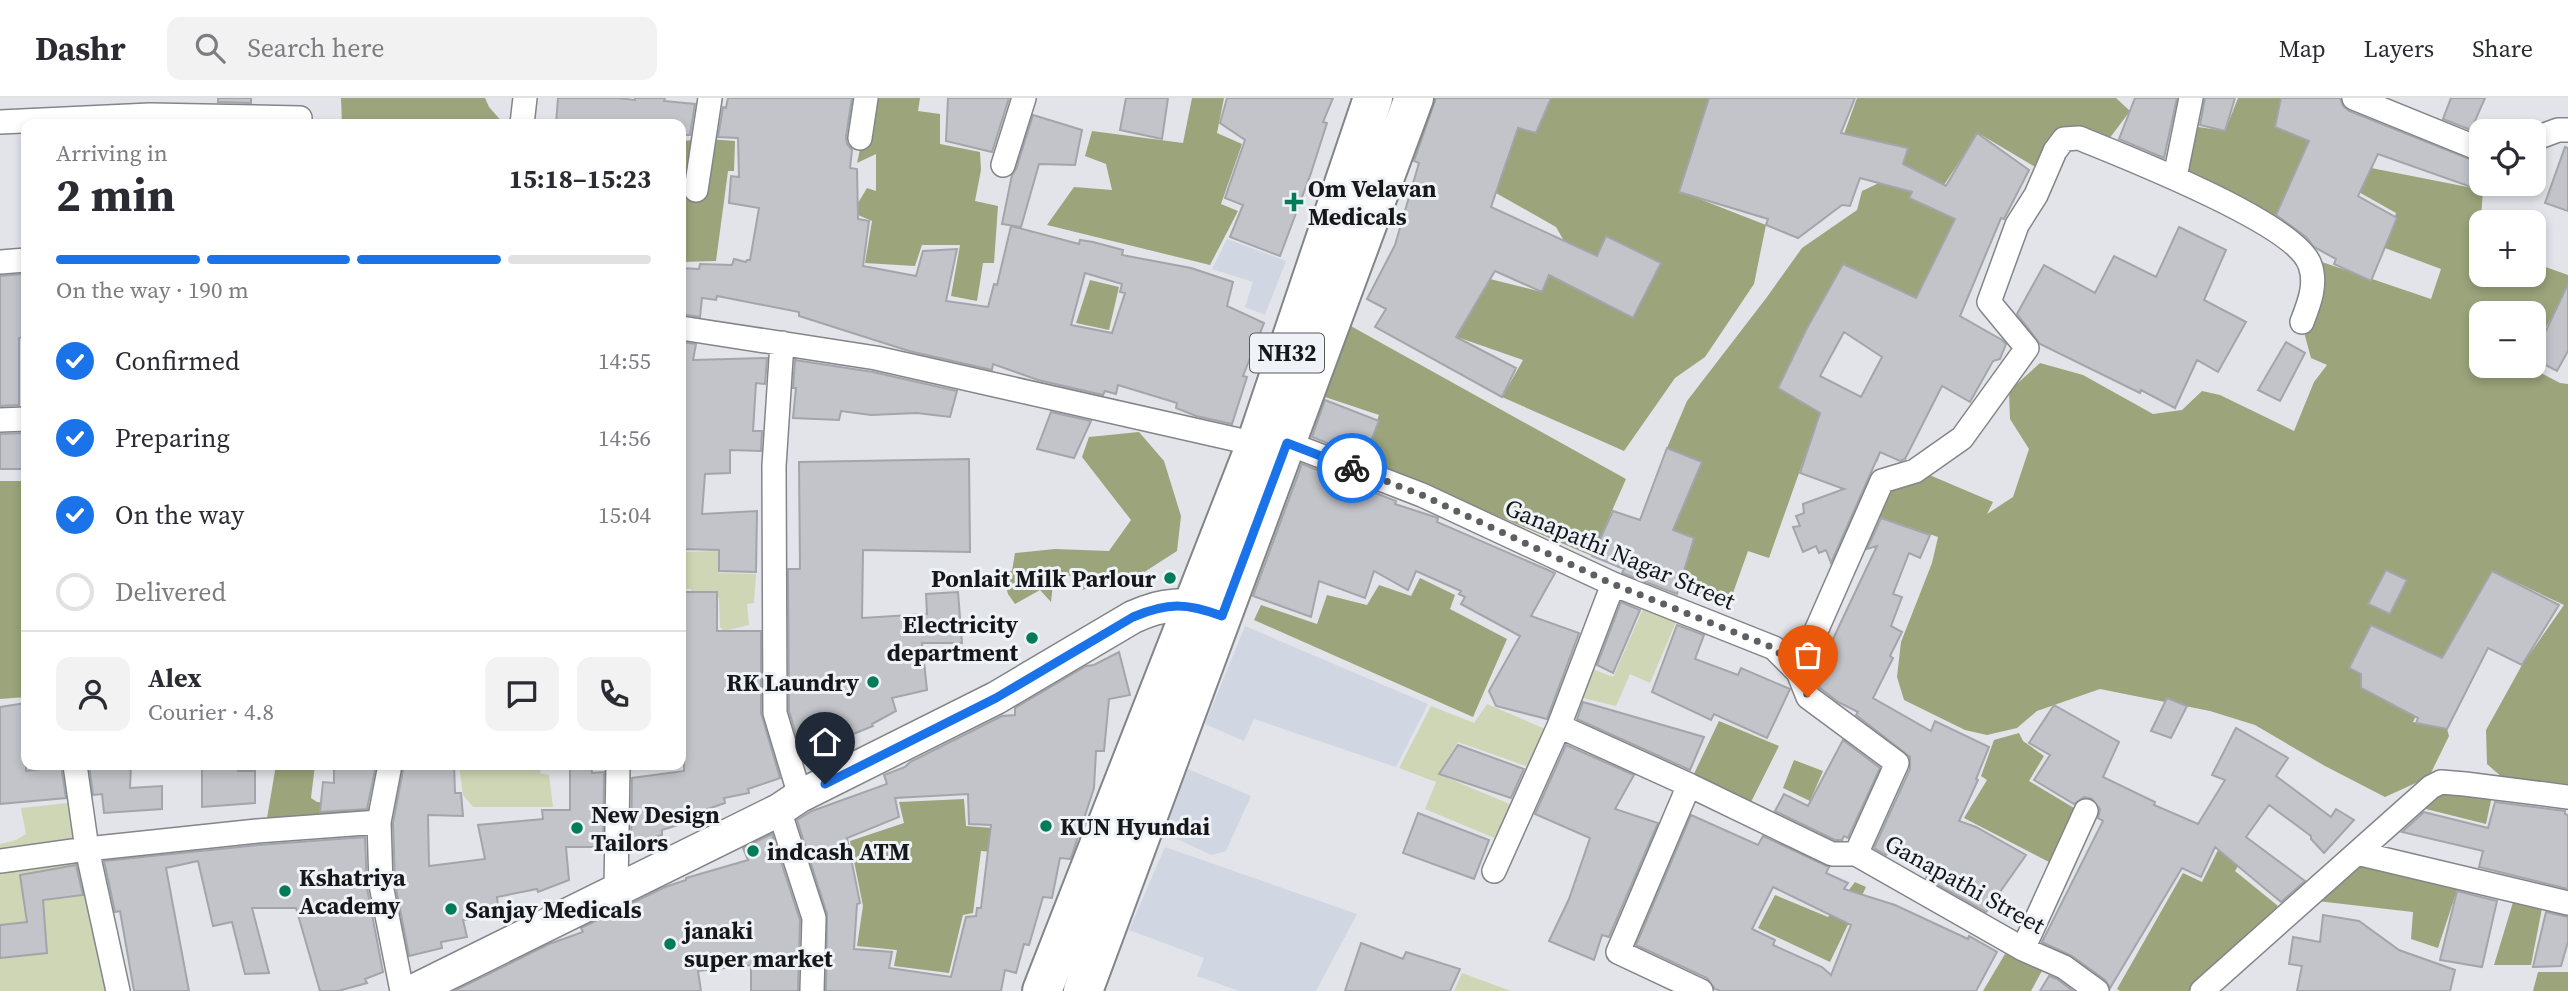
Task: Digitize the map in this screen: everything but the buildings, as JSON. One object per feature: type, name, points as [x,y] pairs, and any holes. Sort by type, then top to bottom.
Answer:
[{"type":"highway","name":"NH32","points":[[1271,444],[1373,98]]},
{"type":"highway","name":"NH32","points":[[1083,991],[1208,611],[1271,444],[1414,98]]},
{"type":"highway","name":"NH32","points":[[1042,991],[1208,611]]},
{"type":"main road","points":[[413,991],[996,698],[1133,617],[1154,607],[1208,611]]},
{"type":"street","points":[[523,119],[525,98]]},
{"type":"street","points":[[696,190],[710,98]]},
{"type":"street","points":[[860,138],[866,98]]},
{"type":"street","points":[[1003,165],[1024,98]]},
{"type":"street","points":[[2175,177],[2191,98]]},
{"type":"street","points":[[2354,98],[2469,145]]},
{"type":"street","points":[[45,119],[150,112],[300,118]]},
{"type":"street","points":[[0,122],[21,121]]},
{"type":"street","points":[[2546,134],[2568,130]]},
{"type":"street","points":[[1798,672],[1882,481],[1915,471],[1962,438],[2027,348],[1989,302],[2017,225],[2036,195],[2064,139],[2078,138],[2175,177],[2276,230],[2300,248],[2312,272],[2312,296],[2302,322]]},
{"type":"street","points":[[0,262],[21,260]]},
{"type":"street","name":"Ganapathi Nagar Street","points":[[686,329],[876,358],[1271,444],[1422,495],[1613,584],[1774,648],[1798,672],[1808,697],[1897,762]]},
{"type":"street","points":[[782,344],[774,466],[775,713],[789,803],[814,918],[812,991]]},
{"type":"street","points":[[0,420],[21,419]]},
{"type":"street","points":[[1494,871],[1559,726],[1613,584]]},
{"type":"street","points":[[1559,726],[1832,854],[1856,854]]},
{"type":"street","name":"Ganapathi Street","points":[[1897,762],[1856,854],[2023,949],[2064,968],[2097,991]]},
{"type":"street","points":[[76,770],[88,849],[118,991]]},
{"type":"street","points":[[389,770],[379,822],[381,885],[402,991]]},
{"type":"street","points":[[616,889],[618,770]]},
{"type":"street","points":[[2212,990],[2431,787],[2441,782],[2568,797]]},
{"type":"street","points":[[1689,785],[1618,952],[1701,991]]},
{"type":"street","points":[[2023,949],[2086,811]]},
{"type":"street","points":[[0,861],[257,831],[379,822]]},
{"type":"street","points":[[2357,853],[2568,903]]},
{"type":"shaded area","points":[[1227,239],[1286,261],[1265,315],[1245,307],[1253,282],[1212,269]]},
{"type":"shaded area","points":[[1245,626],[1428,704],[1396,767],[1254,719],[1244,741],[1205,724]]},
{"type":"shaded area","points":[[1186,768],[1251,796],[1226,851],[1211,855],[1175,838],[1175,831],[1163,822]]},
{"type":"shaded area","points":[[1165,847],[1357,914],[1316,991],[1239,991],[1197,976],[1204,958],[1129,930]]},
{"type":"green space","points":[[341,98],[485,98],[500,119],[342,119]]},
{"type":"green space","points":[[871,98],[920,98],[918,111],[940,114],[940,144],[980,152],[981,170],[975,201],[998,206],[994,263],[983,263],[977,301],[951,296],[960,245],[922,245],[915,266],[865,263],[872,221],[858,215],[855,208],[867,188],[876,191],[876,154],[857,163]]},
{"type":"green space","points":[[1192,98],[1224,98],[1217,133],[1242,144],[1221,204],[1238,211],[1210,265],[1047,225],[1074,187],[1112,190],[1106,164],[1085,156],[1092,131],[1183,143]]},
{"type":"green space","points":[[1548,98],[1709,98],[1679,191],[1766,225],[1754,284],[1705,357],[1675,378],[1624,451],[1502,397],[1523,360],[1457,337],[1490,279],[1542,292],[1564,241],[1556,227],[1496,193],[1518,128],[1536,132],[1551,99]]},
{"type":"green space","points":[[1857,98],[2116,98],[2130,111],[2106,143],[2071,137],[2042,171],[1978,133],[1944,185],[1921,174],[1909,198],[1939,207],[1955,218],[1917,299],[1846,266],[1778,388],[1868,432],[1881,452],[1877,462],[1811,439],[1769,558],[1748,551],[1728,607],[1679,588],[1694,538],[1673,531],[1702,462],[1667,448],[1687,401],[1802,248],[1857,210],[1862,191],[1891,175],[1905,157],[1908,148],[1844,134]]},
{"type":"green space","points":[[2238,98],[2284,98],[2323,148],[2371,168],[2469,187],[2469,196],[2483,196],[2482,210],[2469,210],[2469,287],[2546,287],[2546,267],[2568,275],[2568,319],[2554,314],[2546,327],[2546,301],[2469,301],[2469,378],[2546,378],[2546,376],[2568,384],[2568,786],[2504,779],[2487,764],[2486,730],[2522,665],[2564,605],[2492,571],[2457,632],[2413,722],[2447,729],[2449,736],[2429,777],[2385,797],[2255,725],[2210,711],[2100,689],[2037,711],[2017,728],[1987,735],[1965,730],[1904,700],[1897,677],[1901,642],[1932,563],[1938,537],[1868,513],[1880,484],[1920,471],[1993,502],[1987,514],[2013,497],[2029,449],[2010,419],[2009,391],[2040,363],[2083,375],[2153,414],[2182,410],[2202,391],[2220,395],[2294,431],[2314,382],[2327,365],[2311,358],[2305,336],[2313,259],[2431,299],[2441,269],[2385,248],[2396,213],[2327,174],[2317,178],[2295,172],[2275,230],[2178,178],[2185,125],[2225,131]]},
{"type":"green space","points":[[686,141],[735,141],[734,171],[728,171],[716,261],[686,262]]},
{"type":"green space","points":[[1090,280],[1119,287],[1109,330],[1076,323]]},
{"type":"green space","points":[[1349,325],[1626,479],[1592,556],[1363,459],[1379,415],[1319,395]]},
{"type":"green space","points":[[1139,432],[1164,461],[1181,516],[1177,551],[1135,578],[1081,590],[1075,573],[1053,584],[1051,602],[1040,590],[1015,604],[1008,594],[1002,573],[1012,571],[1015,553],[1055,549],[1109,551],[1131,520],[1082,457],[1089,437]]},
{"type":"green space","points":[[0,481],[21,481],[21,697],[0,699]]},
{"type":"green space","points":[[718,551],[719,573],[756,574],[754,603],[747,604],[749,625],[724,631],[720,627],[719,598],[693,597],[691,589],[686,589],[686,552]]},
{"type":"green space","points":[[1420,578],[1455,595],[1450,609],[1507,639],[1473,717],[1254,620],[1261,605],[1317,624],[1327,595],[1367,605],[1379,585],[1411,596]]},
{"type":"green space","points":[[1643,609],[1676,622],[1650,683],[1630,674],[1616,706],[1579,697],[1590,668],[1613,677]]},
{"type":"green space","points":[[1487,704],[1545,729],[1529,767],[1458,742],[1438,774],[1512,805],[1497,839],[1425,809],[1436,782],[1399,768],[1431,706],[1474,723]]},
{"type":"green space","points":[[1719,721],[1779,746],[1750,804],[1693,776]]},
{"type":"green space","points":[[2019,733],[2023,741],[2044,756],[2029,781],[2079,811],[2053,864],[1964,818],[1987,780],[1981,776],[1994,740]]},
{"type":"green space","points":[[1794,760],[1823,771],[1810,801],[1783,788]]},
{"type":"green space","points":[[275,770],[314,770],[311,798],[317,802],[370,807],[376,819],[266,824]]},
{"type":"green space","points":[[460,770],[540,770],[540,773],[549,775],[553,807],[473,807],[463,795]]},
{"type":"green space","points":[[2437,788],[2492,796],[2486,824],[2418,807]]},
{"type":"green space","points":[[77,795],[84,846],[0,857],[0,844],[26,834],[21,808],[68,803]]},
{"type":"green space","points":[[964,799],[966,826],[1007,829],[1006,853],[981,851],[973,913],[963,915],[949,973],[894,966],[897,950],[857,946],[863,906],[850,841],[904,823],[899,802]]},
{"type":"green space","points":[[2222,842],[2242,860],[2235,871],[2278,906],[2207,980],[2191,991],[2117,989],[2183,873],[2202,882]]},
{"type":"green space","points":[[86,852],[115,991],[0,991],[0,866]]},
{"type":"green space","points":[[2359,861],[2459,884],[2438,948],[2411,939],[2413,912],[2317,901]]},
{"type":"green space","points":[[1855,882],[1866,887],[1830,962],[1758,928],[1775,895],[1828,917]]},
{"type":"green space","points":[[2514,899],[2543,903],[2531,965],[2494,965]]},
{"type":"green space","points":[[2005,954],[2044,967],[2031,991],[1983,991]]},
{"type":"green space","points":[[2538,972],[2568,972],[2568,991],[2533,991]]},
{"type":"green space","points":[[1462,973],[1511,991],[1454,991]]},
{"type":"way so far","points":[[1352,468],[1422,495],[1613,584],[1774,648],[1798,672],[1808,697]]},
{"type":"place","name":"Om Velavan Medicals","points":[[1294,202]]},
{"type":"place","name":"Ponlait Milk Parlour","points":[[1170,578]]},
{"type":"place","name":"Electricity department","points":[[1032,638]]},
{"type":"place","name":"RK Laundry","points":[[873,682]]},
{"type":"place","name":"KUN Hyundai","points":[[1046,826]]},
{"type":"place","name":"New Design Tailors","points":[[577,828]]},
{"type":"place","name":"indcash ATM","points":[[753,851]]},
{"type":"place","name":"Kshatriya Academy","points":[[285,891]]},
{"type":"place","name":"Sanjay Medicals","points":[[451,909]]},
{"type":"place","name":"janaki super market","points":[[670,944]]},
{"type":"route","points":[[825,784],[996,698],[1154,607],[1194,606],[1222,616],[1287,443],[1352,468]]}]
